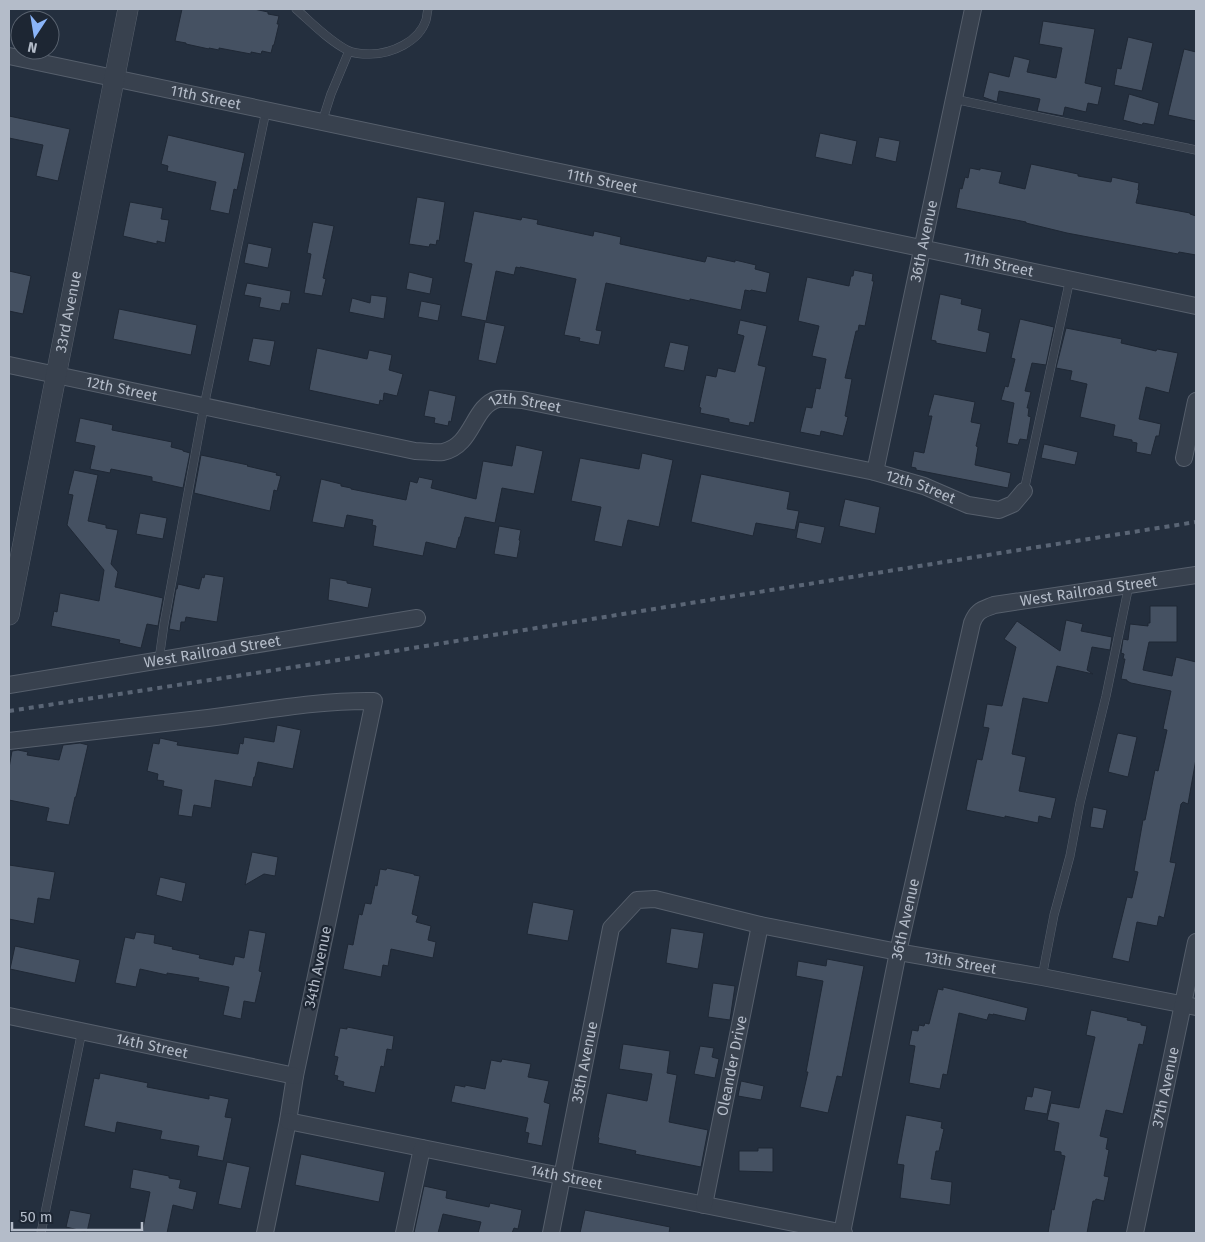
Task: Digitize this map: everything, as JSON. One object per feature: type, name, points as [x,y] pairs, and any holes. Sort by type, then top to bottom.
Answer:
[{"type":"street","name":"33rd Avenue","points":[[9,615],[128,9]]},
{"type":"street","name":"36th Avenue","points":[[875,472],[973,9]]},
{"type":"street","name":"11th Street","points":[[9,56],[1196,306]]},
{"type":"street","name":"12th Street","points":[[9,365],[415,451],[442,452],[459,445],[483,407],[498,399],[522,400],[875,472],[924,486],[968,505],[999,510],[1013,504],[1024,491]]},
{"type":"street","points":[[1184,458],[1196,401]]},
{"type":"street","name":"West Railroad Street","points":[[980,610],[994,605],[1196,575]]},
{"type":"street","name":"36th Avenue","points":[[842,1233],[898,952],[972,622],[975,614],[980,610]]},
{"type":"street","name":"West Railroad Street","points":[[9,684],[417,618]]},
{"type":"street","name":"34th Avenue","points":[[9,741],[139,727],[309,705],[347,701],[374,701],[265,1233]]},
{"type":"street","name":"13th Street","points":[[637,900],[655,899],[760,925],[1190,1005]]},
{"type":"street","name":"35th Avenue","points":[[551,1233],[611,928],[637,900]]},
{"type":"street","name":"Oleander Drive","points":[[704,1205],[760,925]]},
{"type":"street","name":"37th Avenue","points":[[1135,1233],[1190,1005],[1196,942]]},
{"type":"street","name":"14th Street","points":[[9,1016],[296,1076]]},
{"type":"street","name":"14th Street","points":[[288,1121],[842,1233]]},
{"type":"street","points":[[404,1233],[422,1148]]},
{"type":"lane","points":[[296,9],[349,51],[362,54],[379,54],[399,49],[416,36],[426,22],[428,9]]},
{"type":"lane","points":[[322,122],[331,94],[349,51]]},
{"type":"lane","points":[[954,99],[1196,150]]},
{"type":"lane","points":[[159,660],[204,406],[266,111]]},
{"type":"lane","points":[[1024,491],[1070,279]]},
{"type":"lane","points":[[1042,977],[1054,915],[1070,856],[1080,803],[1106,696],[1128,585]]},
{"type":"lane","points":[[41,1233],[82,1031]]},
{"type":"building","points":[[182,9],[254,9],[279,16],[277,24],[279,24],[271,53],[262,51],[261,54],[251,52],[251,54],[219,48],[219,50],[209,49],[175,41]]},
{"type":"building","points":[[1043,21],[1095,29],[1085,83],[1102,87],[1098,105],[1088,103],[1086,112],[1065,107],[1063,116],[1037,111],[1040,99],[999,91],[997,102],[983,97],[989,72],[1009,77],[1014,56],[1030,60],[1027,72],[1056,78],[1062,48],[1039,44]]},
{"type":"building","points":[[1128,37],[1153,43],[1142,91],[1114,85],[1117,68],[1121,69]]},
{"type":"building","points":[[1184,49],[1196,52],[1196,121],[1168,115]]},
{"type":"building","points":[[1129,94],[1159,103],[1154,125],[1143,123],[1142,125],[1123,120]]},
{"type":"building","points":[[9,116],[70,129],[58,181],[36,176],[43,145],[9,138]]},
{"type":"building","points":[[820,133],[857,141],[852,165],[815,157]]},
{"type":"building","points":[[168,135],[245,153],[237,190],[234,189],[229,214],[210,210],[216,182],[167,171],[168,166],[161,164]]},
{"type":"building","points":[[879,137],[900,141],[896,162],[875,157]]},
{"type":"building","points":[[1031,164],[1111,182],[1112,177],[1139,183],[1136,203],[1190,213],[1196,216],[1196,255],[1179,252],[1178,254],[1067,233],[1026,222],[956,208],[960,188],[962,189],[965,177],[968,178],[970,168],[1002,172],[999,183],[1025,189]]},
{"type":"building","points":[[417,197],[445,202],[439,241],[437,240],[436,245],[430,244],[429,247],[409,244]]},
{"type":"building","points":[[130,202],[163,208],[161,219],[169,220],[165,243],[157,241],[157,244],[123,236]]},
{"type":"building","points":[[474,211],[521,220],[522,217],[538,220],[537,224],[593,236],[594,231],[621,237],[620,244],[705,262],[707,256],[756,265],[755,269],[770,273],[766,293],[745,290],[741,310],[606,283],[596,330],[602,331],[599,345],[579,341],[580,338],[564,335],[576,279],[516,267],[514,275],[496,271],[486,321],[461,316],[472,264],[464,262]]},
{"type":"building","points":[[313,222],[334,226],[323,278],[326,279],[322,296],[304,293],[311,254],[307,253]]},
{"type":"building","points":[[248,243],[272,248],[268,268],[244,263]]},
{"type":"building","points":[[854,270],[873,274],[872,281],[874,281],[865,326],[859,325],[858,331],[856,331],[845,378],[852,379],[845,416],[848,417],[843,436],[821,431],[820,436],[800,432],[806,407],[812,408],[816,388],[820,389],[826,359],[812,356],[819,326],[798,321],[807,277],[849,286]]},
{"type":"building","points":[[9,271],[31,276],[23,314],[9,311]]},
{"type":"building","points":[[409,272],[433,278],[430,294],[406,289]]},
{"type":"building","points":[[247,283],[291,291],[289,304],[282,303],[280,311],[259,307],[261,298],[244,295]]},
{"type":"building","points":[[940,294],[962,299],[961,304],[982,309],[978,330],[990,333],[986,353],[936,343],[936,341],[931,340]]},
{"type":"building","points":[[371,295],[387,297],[384,319],[349,312],[352,298],[370,303]]},
{"type":"building","points":[[421,301],[441,305],[438,321],[418,317]]},
{"type":"building","points":[[119,309],[197,325],[191,355],[113,339]]},
{"type":"building","points":[[1020,319],[1054,327],[1046,365],[1032,363],[1025,391],[1031,392],[1027,408],[1029,408],[1028,416],[1031,417],[1027,440],[1020,439],[1018,445],[1007,443],[1014,403],[1001,400],[1005,386],[1008,387],[1015,359],[1011,358]]},
{"type":"building","points":[[740,320],[767,326],[758,365],[766,367],[754,423],[750,422],[749,426],[729,422],[729,419],[700,413],[701,408],[699,407],[706,375],[716,377],[718,368],[735,372],[744,336],[737,334]]},
{"type":"building","points":[[485,322],[505,326],[496,364],[478,360]]},
{"type":"building","points":[[1066,328],[1122,339],[1121,343],[1156,351],[1157,349],[1178,353],[1169,393],[1146,387],[1139,419],[1161,424],[1159,436],[1156,436],[1151,455],[1136,452],[1137,443],[1132,442],[1132,440],[1113,436],[1115,425],[1080,417],[1087,384],[1070,380],[1072,371],[1056,368]]},
{"type":"building","points":[[253,338],[275,341],[270,366],[248,361]]},
{"type":"building","points":[[670,342],[689,346],[684,371],[664,367]]},
{"type":"building","points":[[317,348],[367,359],[369,350],[392,355],[389,370],[403,374],[397,396],[384,393],[383,401],[380,400],[379,405],[309,390]]},
{"type":"building","points":[[429,390],[456,396],[451,422],[449,421],[448,426],[434,423],[435,418],[424,416]]},
{"type":"building","points":[[934,394],[975,402],[971,422],[981,424],[976,446],[978,447],[975,465],[1011,473],[1008,488],[916,470],[916,468],[911,467],[914,451],[924,453],[932,416],[928,416]]},
{"type":"building","points":[[80,418],[113,425],[112,430],[172,442],[171,447],[190,453],[183,488],[152,481],[152,477],[111,469],[110,473],[90,469],[95,446],[75,442]]},
{"type":"building","points":[[1044,444],[1078,452],[1075,465],[1041,458]]},
{"type":"building","points":[[516,445],[543,451],[534,494],[502,488],[495,523],[465,517],[456,549],[426,542],[423,556],[373,546],[376,526],[372,525],[373,520],[347,515],[344,528],[312,522],[321,479],[341,484],[341,486],[351,489],[406,500],[410,481],[417,483],[419,477],[433,480],[431,488],[476,499],[483,461],[512,466]]},
{"type":"building","points":[[642,453],[673,460],[659,527],[628,520],[622,547],[594,541],[601,507],[571,501],[580,458],[639,469]]},
{"type":"building","points":[[201,455],[248,465],[277,473],[276,475],[281,476],[277,491],[274,490],[270,511],[194,493]]},
{"type":"building","points":[[74,470],[98,475],[88,521],[106,525],[106,528],[118,530],[111,564],[118,572],[115,587],[163,598],[158,626],[147,624],[141,648],[119,643],[120,640],[51,626],[54,611],[57,612],[60,593],[99,601],[104,570],[67,525],[73,495],[68,494]]},
{"type":"building","points":[[701,474],[790,492],[787,509],[799,511],[795,530],[756,523],[753,536],[691,522]]},
{"type":"building","points":[[845,499],[880,507],[875,534],[839,526]]},
{"type":"building","points":[[140,513],[167,518],[163,539],[136,534]]},
{"type":"building","points":[[799,522],[825,527],[821,544],[796,538]]},
{"type":"building","points":[[499,526],[521,530],[517,558],[494,554]]},
{"type":"building","points":[[205,574],[224,577],[217,622],[186,617],[185,622],[181,622],[180,631],[169,629],[178,584],[199,589],[202,577],[204,578]]},
{"type":"building","points":[[330,578],[372,588],[368,608],[328,600]]},
{"type":"building","points":[[1150,606],[1177,606],[1177,642],[1149,642],[1143,670],[1172,676],[1176,657],[1196,662],[1196,759],[1188,804],[1183,802],[1181,804],[1170,862],[1176,863],[1164,918],[1159,916],[1157,926],[1137,922],[1129,962],[1112,958],[1127,897],[1132,898],[1138,872],[1134,871],[1143,820],[1145,820],[1155,770],[1158,771],[1167,730],[1163,729],[1171,691],[1131,683],[1121,679],[1125,659],[1123,659],[1124,654],[1121,653],[1123,639],[1128,640],[1130,624],[1148,626],[1148,623],[1150,623]]},
{"type":"building","points":[[1066,620],[1083,624],[1081,631],[1112,637],[1110,650],[1092,647],[1087,670],[1093,674],[1057,666],[1048,703],[1023,698],[1012,754],[1026,757],[1019,791],[1056,798],[1051,819],[1039,816],[1038,823],[966,810],[977,759],[982,760],[989,728],[983,727],[987,704],[1002,706],[1016,647],[1004,639],[1017,621],[1060,651]]},
{"type":"building","points":[[277,725],[301,730],[293,769],[258,762],[252,787],[215,780],[211,808],[194,805],[192,817],[178,815],[182,790],[163,786],[164,781],[157,780],[158,774],[147,771],[153,743],[159,744],[160,738],[178,742],[177,745],[238,754],[240,743],[243,744],[244,737],[274,742]]},
{"type":"building","points":[[1118,733],[1137,737],[1128,777],[1108,772]]},
{"type":"building","points":[[80,743],[88,745],[69,825],[46,821],[49,808],[9,800],[9,768],[12,751],[18,750],[28,752],[27,755],[59,760],[63,745]]},
{"type":"building","points":[[1093,807],[1107,810],[1103,829],[1090,827]]},
{"type":"building","points":[[252,852],[278,857],[275,876],[264,874],[245,885]]},
{"type":"building","points":[[9,865],[55,872],[50,900],[38,898],[34,924],[9,919]]},
{"type":"building","points":[[387,868],[420,876],[412,914],[418,916],[416,922],[431,926],[428,940],[436,942],[433,958],[391,949],[388,966],[383,965],[381,977],[343,969],[348,944],[353,945],[359,914],[362,915],[365,903],[371,904],[380,869],[386,870]]},
{"type":"building","points":[[160,877],[186,883],[182,902],[156,895]]},
{"type":"building","points":[[533,902],[574,910],[568,941],[527,934]]},
{"type":"building","points":[[671,928],[704,933],[698,969],[666,963]]},
{"type":"building","points":[[249,930],[266,933],[259,971],[262,972],[255,1003],[244,1001],[241,1019],[223,1015],[229,987],[198,981],[199,978],[167,973],[167,975],[140,969],[136,987],[115,983],[125,937],[134,939],[136,932],[155,935],[154,943],[200,955],[199,958],[233,965],[235,956],[244,958]]},
{"type":"building","points":[[15,946],[80,960],[75,983],[10,969]]},
{"type":"building","points":[[827,959],[864,966],[842,1077],[837,1076],[828,1113],[800,1107],[808,1072],[806,1072],[823,981],[796,976],[798,961],[826,966]]},
{"type":"building","points":[[713,983],[735,986],[730,1020],[708,1017]]},
{"type":"building","points":[[943,987],[1028,1008],[1025,1021],[993,1014],[989,1014],[987,1020],[959,1013],[947,1075],[943,1074],[940,1089],[909,1083],[915,1046],[909,1045],[912,1030],[918,1031],[919,1025],[929,1024],[938,989],[943,990]]},
{"type":"building","points":[[1091,1010],[1128,1018],[1127,1020],[1147,1026],[1143,1045],[1139,1044],[1123,1114],[1106,1110],[1100,1136],[1108,1138],[1106,1149],[1109,1150],[1104,1176],[1109,1177],[1104,1201],[1096,1199],[1093,1201],[1087,1233],[1048,1233],[1065,1156],[1061,1155],[1061,1152],[1054,1151],[1059,1123],[1047,1120],[1051,1103],[1079,1108],[1095,1037],[1086,1035]]},
{"type":"building","points":[[347,1027],[394,1036],[392,1050],[387,1049],[384,1067],[381,1066],[375,1093],[343,1086],[344,1082],[337,1080],[338,1076],[334,1075],[338,1057],[334,1056],[340,1028],[347,1029]]},
{"type":"building","points":[[623,1044],[670,1051],[667,1073],[677,1075],[669,1122],[708,1130],[701,1167],[635,1154],[636,1151],[598,1143],[607,1093],[647,1101],[652,1074],[619,1069]]},
{"type":"building","points":[[700,1046],[714,1048],[712,1057],[719,1059],[715,1078],[694,1074]]},
{"type":"building","points":[[502,1059],[531,1064],[528,1077],[549,1081],[544,1102],[550,1104],[542,1146],[527,1143],[529,1133],[525,1132],[528,1118],[451,1102],[455,1085],[485,1089],[491,1060],[501,1062]]},
{"type":"building","points":[[100,1073],[148,1083],[147,1087],[209,1099],[209,1095],[229,1099],[225,1117],[232,1118],[223,1161],[197,1156],[199,1146],[160,1139],[162,1131],[117,1122],[115,1133],[84,1126],[94,1078],[99,1079]]},
{"type":"building","points":[[741,1081],[764,1086],[761,1100],[738,1096]]},
{"type":"building","points":[[1034,1087],[1052,1091],[1047,1114],[1024,1110],[1027,1096],[1032,1097]]},
{"type":"building","points":[[906,1115],[942,1122],[941,1128],[944,1129],[939,1151],[936,1151],[931,1179],[952,1182],[950,1205],[900,1198],[904,1165],[897,1164]]},
{"type":"building","points":[[758,1148],[773,1148],[773,1172],[739,1171],[739,1151],[758,1151]]},
{"type":"building","points":[[301,1154],[385,1172],[379,1202],[295,1185]]},
{"type":"building","points":[[227,1162],[250,1167],[241,1209],[218,1204]]},
{"type":"building","points":[[133,1169],[181,1180],[179,1188],[197,1192],[193,1210],[173,1205],[167,1233],[142,1233],[150,1192],[130,1188]]},
{"type":"building","points":[[424,1186],[447,1191],[446,1198],[489,1207],[490,1203],[522,1210],[518,1229],[514,1228],[512,1233],[478,1233],[481,1222],[443,1214],[438,1233],[414,1233]]},
{"type":"building","points":[[70,1210],[91,1214],[87,1232],[66,1227]]},
{"type":"building","points":[[585,1210],[670,1227],[669,1233],[580,1233]]},
{"type":"railway","points":[[9,711],[314,664],[1196,522]]}]
